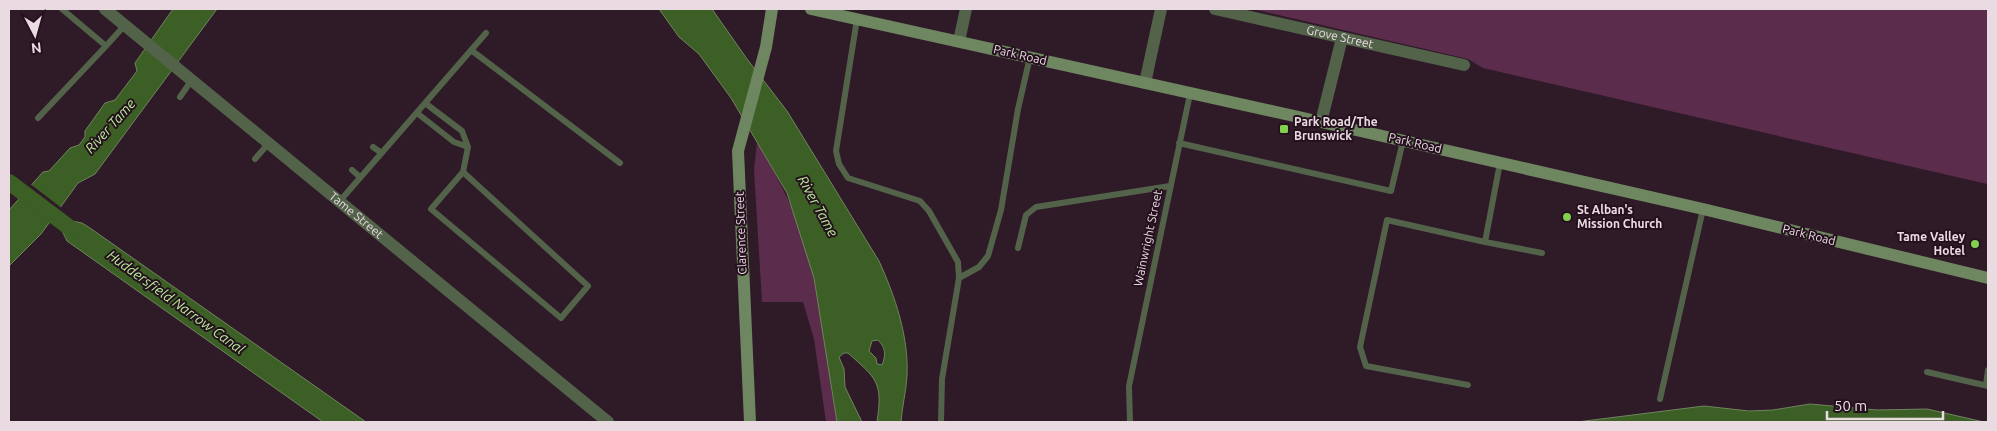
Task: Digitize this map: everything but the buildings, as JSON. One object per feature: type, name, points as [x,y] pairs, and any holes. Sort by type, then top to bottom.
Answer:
[{"type":"main road","name":"Clarence Street","points":[[750,422],[738,151],[766,46],[772,9]]},
{"type":"main road","name":"Park Road","points":[[810,9],[1703,209],[1988,278]]},
{"type":"street","name":"Tame Street","points":[[105,9],[608,422]]},
{"type":"street","points":[[959,41],[966,9]]},
{"type":"street","points":[[1146,83],[1161,9]]},
{"type":"street","name":"Grove Street","points":[[1215,9],[1464,65]]},
{"type":"street","points":[[1321,122],[1342,38]]},
{"type":"lane","points":[[62,9],[106,46]]},
{"type":"lane","points":[[857,18],[836,152],[839,164],[848,178],[920,201],[929,211],[958,262],[959,278],[942,379],[941,422]]},
{"type":"lane","points":[[38,118],[125,24]]},
{"type":"lane","points":[[339,202],[380,152],[425,104],[486,32]]},
{"type":"lane","points":[[471,50],[620,163]]},
{"type":"lane","points":[[959,278],[979,267],[988,256],[1001,210],[1018,109],[1030,57]]},
{"type":"lane","points":[[180,97],[187,77]]},
{"type":"lane","name":"Wainwright Street","points":[[1130,422],[1129,386],[1190,94]]},
{"type":"lane","points":[[425,104],[462,131],[468,147],[463,172],[430,209],[561,318],[588,286],[463,172]]},
{"type":"lane","points":[[417,113],[454,142],[468,147]]},
{"type":"lane","points":[[1179,143],[1392,191],[1403,141]]},
{"type":"lane","points":[[255,159],[268,144]]},
{"type":"lane","points":[[373,147],[380,152]]},
{"type":"lane","points":[[1485,242],[1500,163]]},
{"type":"lane","points":[[352,170],[360,177]]},
{"type":"lane","points":[[1018,248],[1026,215],[1036,208],[1170,186]]},
{"type":"lane","points":[[1660,399],[1703,209]]},
{"type":"lane","points":[[1468,385],[1366,366],[1360,347],[1387,220],[1542,253]]},
{"type":"lane","points":[[1927,372],[1987,385],[1988,370]]},
{"type":"shaded area","points":[[1253,9],[1988,9],[1988,187],[1987,184],[1483,68],[1468,59]]},
{"type":"shaded area","points":[[757,142],[792,208],[805,243],[815,279],[837,422],[826,422],[814,339],[803,302],[762,302],[754,170]]},
{"type":"water","name":"River Tame","points":[[173,9],[217,9],[95,174],[78,183],[41,234],[9,266],[9,210],[43,172],[49,171],[70,148],[79,145],[85,137],[85,131],[105,103],[115,100],[137,71],[135,63]]},
{"type":"water","name":"River Tame","points":[[659,9],[712,9],[787,111],[879,261],[900,317],[906,347],[907,376],[901,422],[877,422],[879,398],[876,382],[866,369],[848,353],[844,353],[839,357],[844,369],[845,387],[862,422],[837,422],[814,278],[787,193],[731,98],[699,54],[679,37]],"holes":[[[878,340],[883,346],[884,352],[882,365],[877,364],[876,358],[869,351],[872,341]]]},
{"type":"water","points":[[56,218],[82,223],[90,228],[366,422],[323,422],[67,241]]},
{"type":"water","points":[[1810,404],[1877,410],[1927,409],[1984,422],[1577,422],[1704,406],[1749,411],[1773,410]]},
{"type":"pier","points":[[29,183],[63,209],[53,221],[18,194]]},
{"type":"waterway","name":"Huddersfield Narrow Canal","points":[[9,182],[74,231]]},
{"type":"place","name":"Park Road/The Brunswick","points":[[1284,129]]},
{"type":"place","name":"St Alban's Mission Church","points":[[1567,217]]},
{"type":"place","name":"Tame Valley Hotel","points":[[1975,244]]}]
